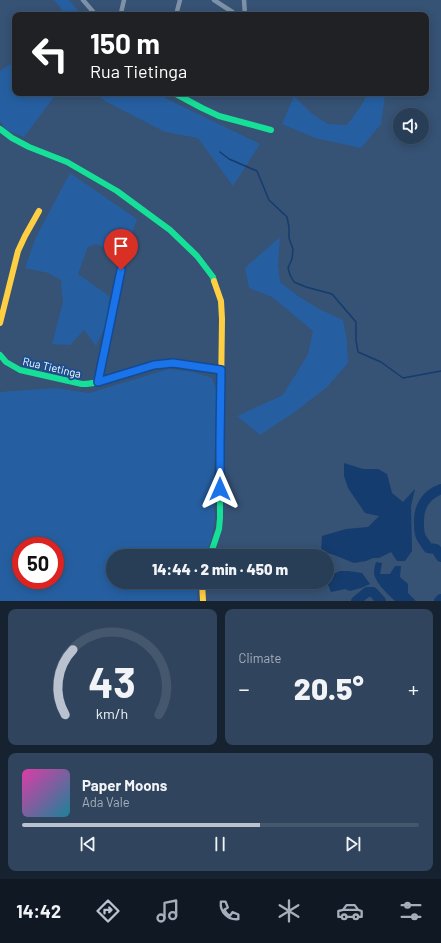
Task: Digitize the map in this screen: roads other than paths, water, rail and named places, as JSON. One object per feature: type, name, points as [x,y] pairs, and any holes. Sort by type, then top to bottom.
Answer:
[{"type":"main road","points":[[179,96],[218,116],[271,130]]},
{"type":"main road","points":[[0,129],[12,138],[66,162],[117,190],[170,230],[197,256],[213,277],[221,301],[222,319],[220,512],[219,529],[212,549]]},
{"type":"main road","points":[[0,324],[18,251],[29,226],[39,211]]},
{"type":"main road","name":"Rua Tietinga","points":[[0,355],[12,366],[20,370],[82,384],[98,382],[154,365],[163,364],[173,363],[221,370]]},
{"type":"main road","points":[[202,589],[203,601]]},
{"type":"street","points":[[83,0],[93,12]]},
{"type":"street","points":[[121,12],[124,0]]},
{"type":"street","points":[[177,12],[180,0]]},
{"type":"street","points":[[214,0],[232,12]]},
{"type":"street","points":[[244,0],[245,12]]},
{"type":"street","points":[[98,382],[121,270]]},
{"type":"waterway","points":[[220,152],[229,159],[257,171],[269,200],[287,217],[289,238],[293,249],[292,259],[288,268],[290,275],[294,282],[332,294],[356,322],[358,352],[381,362],[403,378],[441,371]]},
{"type":"waterway","points":[[441,489],[427,498],[421,507],[419,518],[420,535],[428,548],[436,549],[441,557]]},
{"type":"waterway","points":[[356,601],[367,592],[373,592],[381,601]]}]
